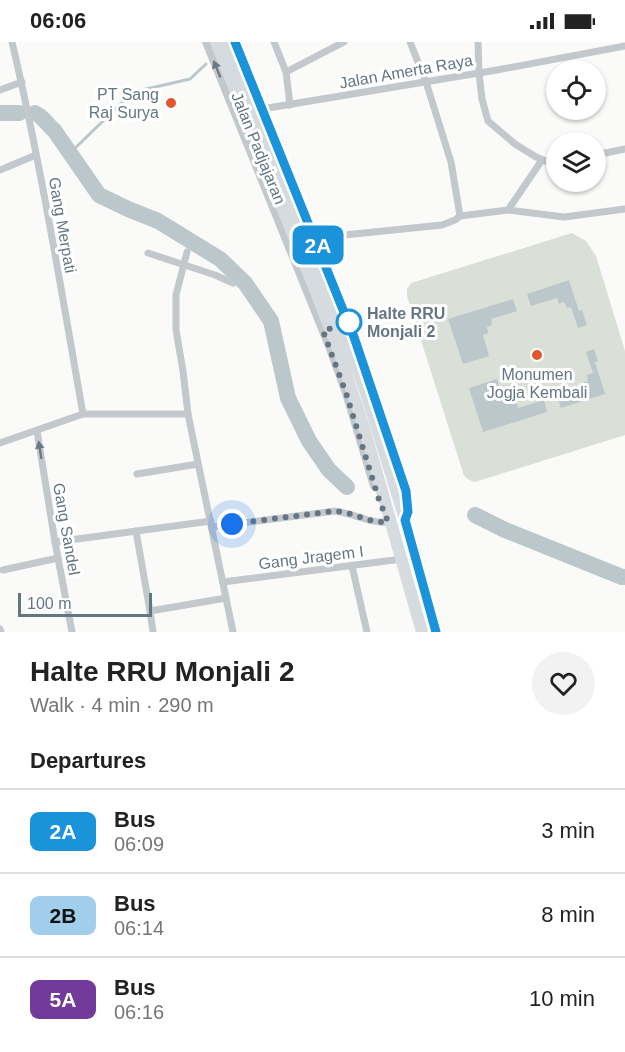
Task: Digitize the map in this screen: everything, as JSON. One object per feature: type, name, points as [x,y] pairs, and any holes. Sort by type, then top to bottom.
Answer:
[{"type":"highway","name":"Jalan Padjajaran","points":[[216,42],[310,288],[344,368],[364,428],[422,632]]},
{"type":"highway","name":"Jalan Padjajaran","points":[[227,42],[347,339],[405,520],[434,626],[441,632]]},
{"type":"highway","points":[[390,523],[405,520]]},
{"type":"street","name":"Gang Merpati","points":[[12,42],[36,155],[83,414]]},
{"type":"street","points":[[206,42],[310,288]]},
{"type":"street","points":[[235,42],[354,337],[406,491],[408,512],[405,520]]},
{"type":"street","points":[[274,42],[286,72],[290,105]]},
{"type":"street","points":[[286,72],[344,42]]},
{"type":"street","points":[[410,42],[426,82],[451,162],[460,216]]},
{"type":"street","points":[[478,42],[482,99],[488,121],[515,144],[546,161]]},
{"type":"street","name":"Jalan Amerta Raya","points":[[262,109],[625,46]]},
{"type":"street","points":[[0,90],[22,82]]},
{"type":"street","points":[[606,153],[625,148]]},
{"type":"street","points":[[0,170],[36,155]]},
{"type":"street","points":[[508,210],[542,160]]},
{"type":"street","points":[[315,238],[442,225],[460,216],[508,210],[564,217],[625,209]]},
{"type":"street","points":[[187,252],[176,295],[176,330],[188,414],[233,632]]},
{"type":"street","points":[[148,253],[233,283]]},
{"type":"street","points":[[0,442],[83,414],[188,414]]},
{"type":"street","name":"Gang Sandel","points":[[37,431],[72,632]]},
{"type":"street","points":[[137,474],[198,464]]},
{"type":"street","points":[[55,542],[136,531],[335,511],[390,523]]},
{"type":"street","points":[[136,531],[153,632]]},
{"type":"street","points":[[3,570],[58,558]]},
{"type":"street","name":"Gang Jragem I","points":[[223,582],[402,559]]},
{"type":"street","points":[[352,566],[367,632]]},
{"type":"street","points":[[150,611],[226,598]]},
{"type":"shaded area","points":[[572,233],[586,241],[596,256],[625,351],[625,435],[475,482],[469,480],[464,476],[407,296],[407,289],[411,283]]},
{"type":"shaded area","points":[[569,280],[579,311],[582,310],[587,325],[578,328],[571,307],[567,308],[564,302],[559,304],[557,298],[531,306],[527,294]]},
{"type":"shaded area","points":[[513,299],[517,311],[491,319],[492,325],[487,327],[488,333],[483,335],[489,356],[463,364],[448,319]]},
{"type":"shaded area","points":[[594,349],[598,361],[595,362],[605,394],[561,408],[557,396],[584,388],[583,383],[588,381],[587,375],[593,373],[586,352]]},
{"type":"shaded area","points":[[497,379],[503,400],[508,398],[510,404],[516,402],[518,408],[544,400],[547,412],[483,432],[469,388]]},
{"type":"waterway","points":[[70,153],[133,92],[190,79],[206,64]]},
{"type":"waterway","points":[[0,113],[19,113]]},
{"type":"waterway","points":[[35,113],[54,130],[99,195],[158,221],[220,259],[245,283],[271,321],[288,398],[309,441],[329,470],[347,487]]},
{"type":"waterway","points":[[475,515],[505,530],[625,577]]},
{"type":"bus line","name":"2A","points":[[235,42],[284,159],[360,353],[406,491],[408,512],[405,520],[436,632]]},
{"type":"place","name":"PT Sang Raj Surya","points":[[171,103]]},
{"type":"place","name":"Halte RRU Monjali 2","points":[[349,322]]},
{"type":"place","name":"Monumen Jogja Kembali","points":[[537,355]]},
{"type":"route","points":[[232,524],[335,511],[382,523],[388,522],[323,331],[349,322]]}]
